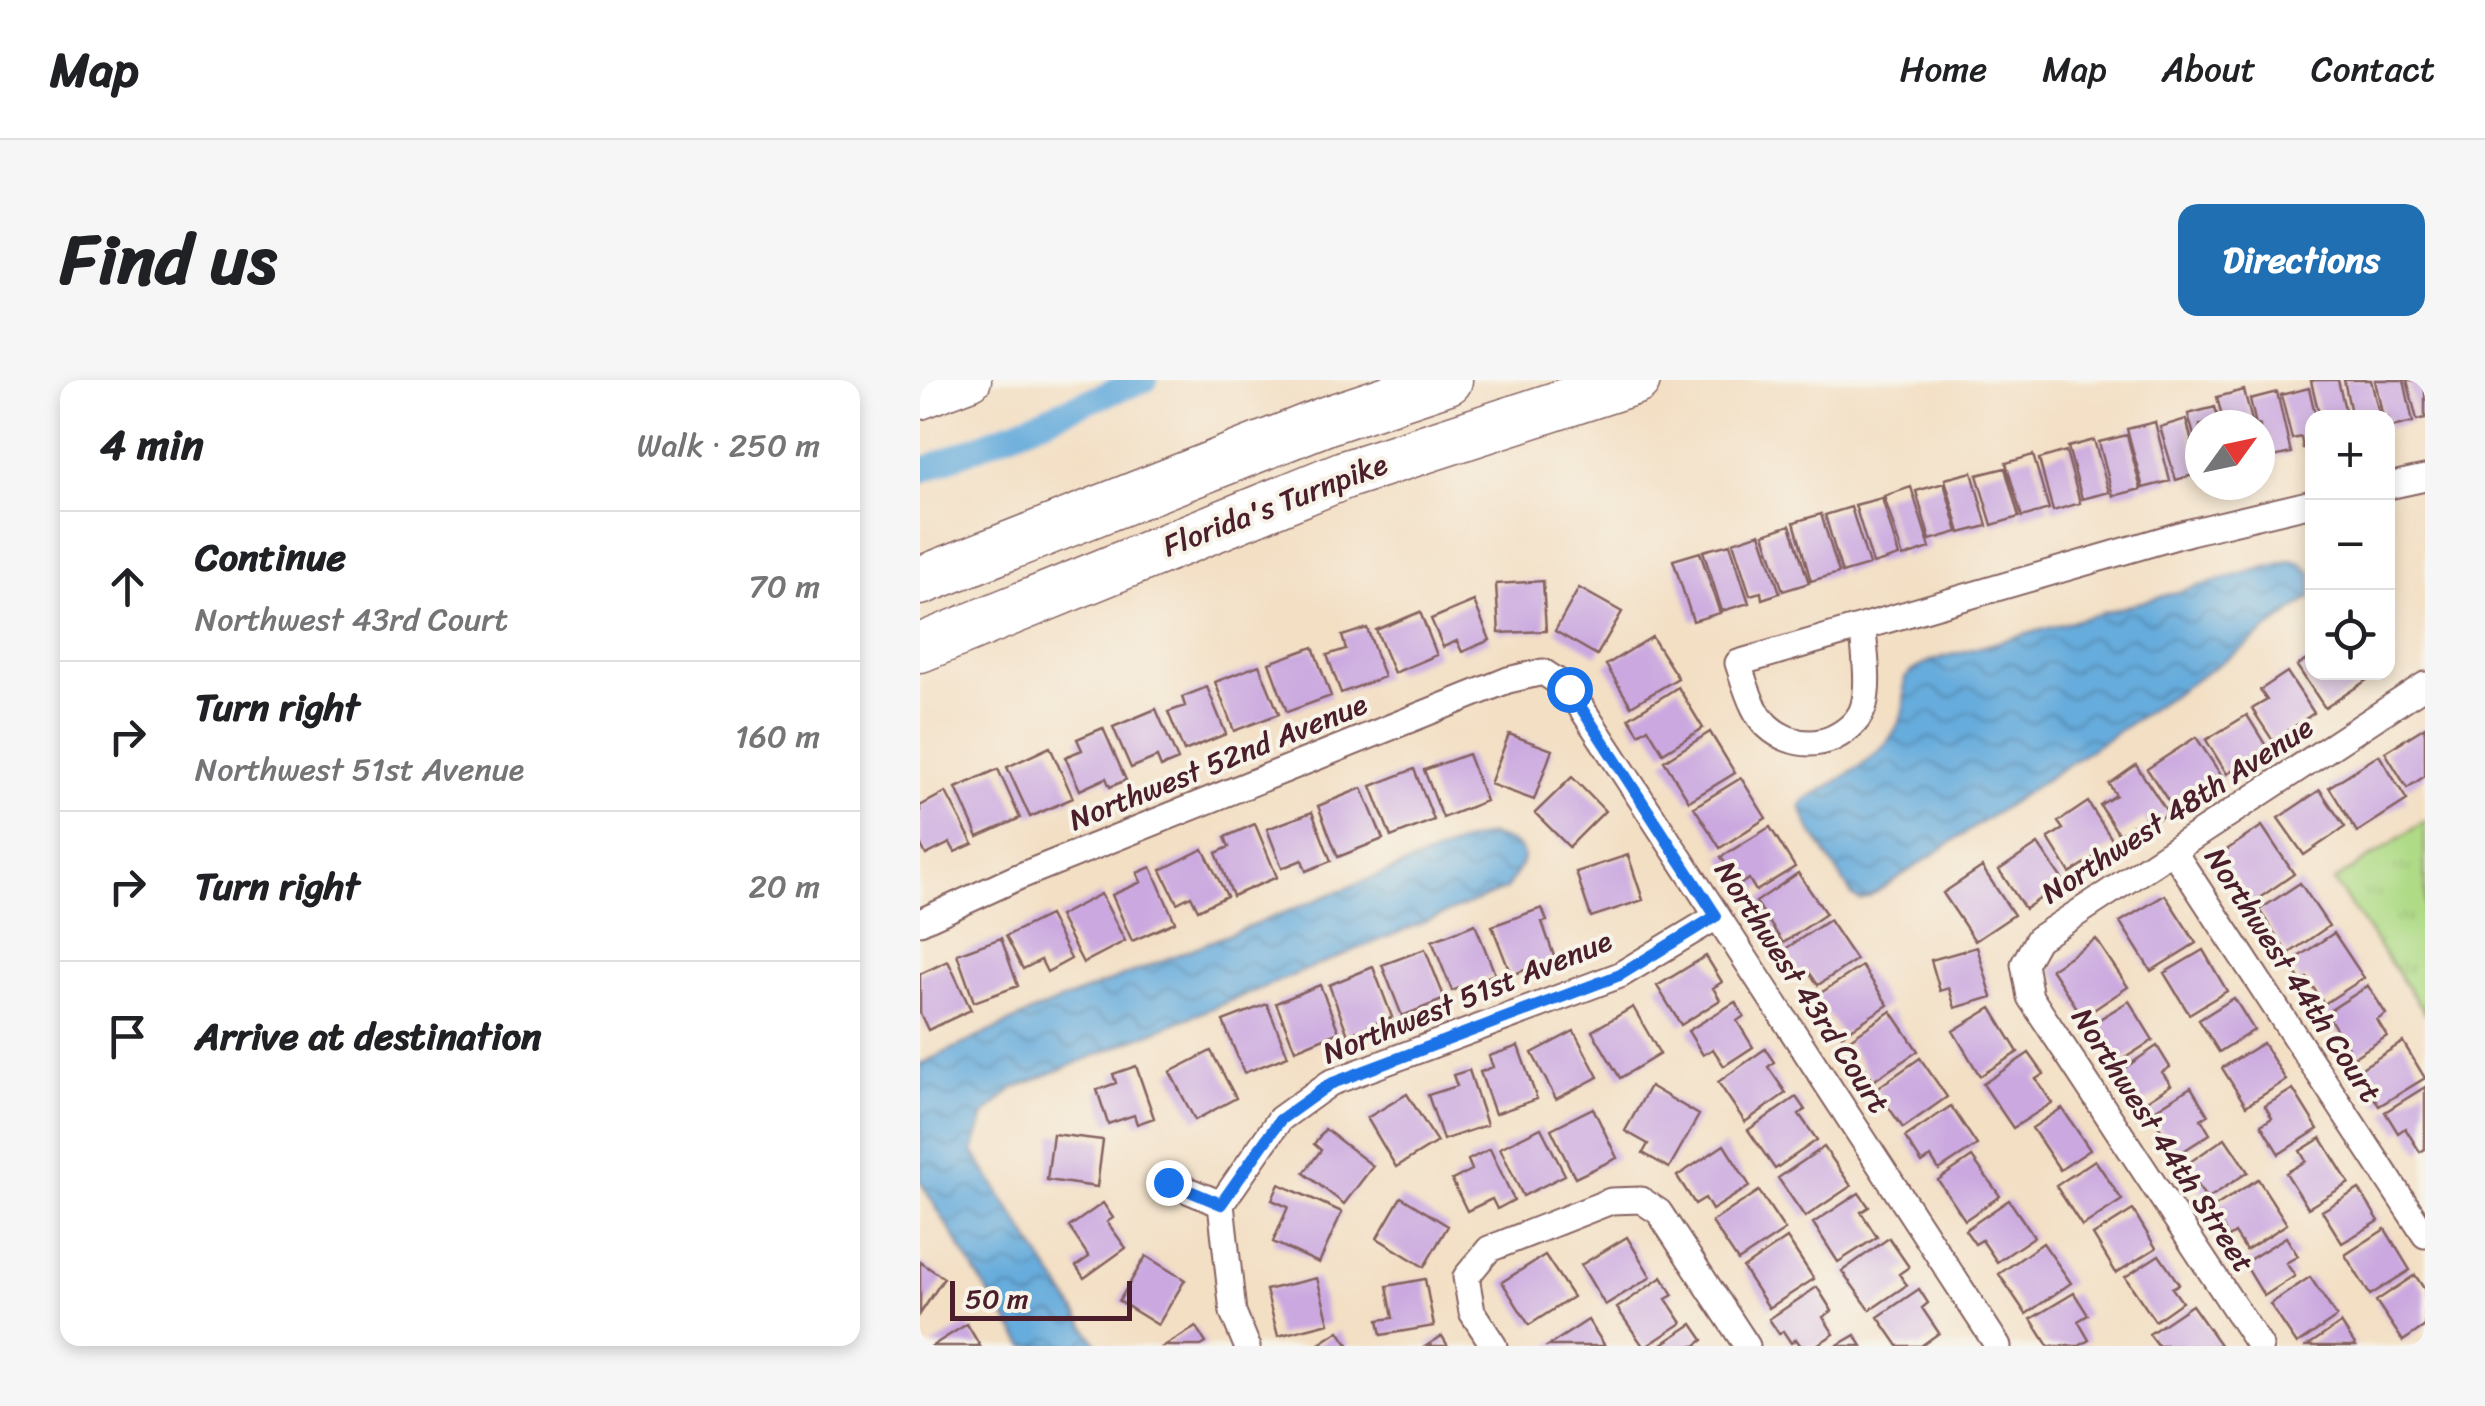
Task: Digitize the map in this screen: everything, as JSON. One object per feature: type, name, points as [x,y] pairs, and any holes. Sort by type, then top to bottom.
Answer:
[{"type":"highway","name":"Florida's Turnpike","points":[[920,581],[1328,420],[1448,380]]},
{"type":"highway","name":"Florida's Turnpike","points":[[920,648],[1344,474],[1636,380]]},
{"type":"main road","points":[[920,400],[972,380]]},
{"type":"street","points":[[2395,484],[2425,478]]},
{"type":"street","points":[[1863,627],[1865,694],[1856,721],[1846,731],[1817,744],[1801,744],[1768,726],[1756,711],[1738,663],[2190,532],[2305,506]]},
{"type":"street","name":"Northwest 43rd Court","points":[[1543,672],[1569,689],[1991,1343]]},
{"type":"street","name":"Northwest 52nd Avenue","points":[[920,922],[1018,877],[1508,680],[1543,672]]},
{"type":"street","name":"Northwest 48th Avenue","points":[[2024,964],[2038,939],[2425,685]]},
{"type":"street","name":"Northwest 44th Court","points":[[2172,851],[2425,1234]]},
{"type":"street","name":"Northwest 51st Avenue","points":[[1221,1204],[1280,1120],[1330,1084],[1620,975],[1716,916]]},
{"type":"street","name":"Northwest 44th Street","points":[[2024,964],[2030,997],[2260,1346]]},
{"type":"street","points":[[1168,1182],[1221,1204],[1233,1312],[1247,1346]]},
{"type":"street","points":[[1494,1346],[1472,1312],[1466,1277],[1489,1249],[1611,1201],[1641,1200],[1659,1212],[1747,1346]]},
{"type":"green space","points":[[2425,821],[2425,1013],[2334,881]]},
{"type":"water","points":[[2292,560],[2305,566],[2305,602],[2243,648],[1860,900],[1853,896],[1809,827],[1801,807],[1805,800],[1877,753],[1897,726],[1903,710],[1905,678],[1930,661]]},
{"type":"water","points":[[1489,835],[1513,844],[1523,854],[1520,868],[1506,889],[1012,1089],[984,1115],[973,1152],[1098,1346],[1025,1346],[920,1181],[920,1064],[1037,1010]]},
{"type":"building","points":[[2338,380],[2345,410],[2318,410],[2311,381]]},
{"type":"building","points":[[2344,380],[2371,380],[2378,410],[2350,410]]},
{"type":"building","points":[[2375,380],[2404,380],[2413,422],[2395,426],[2395,410],[2381,410]]},
{"type":"building","points":[[2407,380],[2425,380],[2425,418],[2417,420]]},
{"type":"building","points":[[2309,388],[2314,410],[2305,410],[2305,448],[2301,437],[2292,439],[2281,395]]},
{"type":"building","points":[[2244,390],[2249,410],[2220,410],[2217,397]]},
{"type":"building","points":[[2277,392],[2291,453],[2275,457],[2275,410],[2253,410],[2250,399]]},
{"type":"building","points":[[2185,419],[2185,477],[2176,480],[2160,427]]},
{"type":"building","points":[[2155,422],[2170,481],[2143,488],[2127,429]]},
{"type":"building","points":[[2127,435],[2141,489],[2113,496],[2099,442]]},
{"type":"building","points":[[2094,440],[2109,492],[2082,499],[2068,447]]},
{"type":"building","points":[[2066,451],[2080,503],[2053,511],[2039,459]]},
{"type":"building","points":[[2033,455],[2049,509],[2022,517],[2006,463]]},
{"type":"building","points":[[2005,468],[2019,517],[1992,525],[1977,475]]},
{"type":"building","points":[[1972,472],[1987,526],[1960,533],[1945,479]]},
{"type":"building","points":[[1944,483],[1958,532],[1930,540],[1916,491]]},
{"type":"building","points":[[1911,487],[1930,548],[1903,557],[1884,496]]},
{"type":"building","points":[[1882,498],[1899,556],[1873,564],[1855,505]]},
{"type":"building","points":[[1851,507],[1869,565],[1842,573],[1825,515]]},
{"type":"building","points":[[1821,514],[1839,573],[1811,581],[1794,522]]},
{"type":"building","points":[[1790,525],[1809,583],[1783,591],[1764,534]]},
{"type":"building","points":[[1760,533],[1780,593],[1762,599],[1761,592],[1750,595],[1733,542]]},
{"type":"building","points":[[1730,544],[1749,603],[1722,611],[1703,551]]},
{"type":"building","points":[[1700,552],[1720,613],[1693,621],[1673,560]]},
{"type":"building","points":[[1543,581],[1546,631],[1499,633],[1496,584]]},
{"type":"building","points":[[1579,588],[1622,612],[1597,655],[1555,631]]},
{"type":"building","points":[[1474,601],[1490,640],[1462,652],[1457,641],[1443,647],[1431,619]]},
{"type":"building","points":[[1420,612],[1437,655],[1394,673],[1376,630]]},
{"type":"building","points":[[1367,628],[1384,677],[1341,693],[1327,655],[1346,649],[1342,636]]},
{"type":"building","points":[[1652,637],[1678,678],[1631,706],[1606,665]]},
{"type":"building","points":[[1313,647],[1331,696],[1287,712],[1269,663]]},
{"type":"building","points":[[2305,661],[2305,678],[2297,666]]},
{"type":"building","points":[[1259,665],[1279,714],[1234,731],[1215,682]]},
{"type":"building","points":[[2287,672],[2314,713],[2273,741],[2252,709],[2267,700],[2260,690]]},
{"type":"building","points":[[2306,680],[2367,680],[2325,708]]},
{"type":"building","points":[[1207,687],[1226,734],[1184,751],[1168,712],[1185,706],[1182,697]]},
{"type":"building","points":[[1678,687],[1703,728],[1663,753],[1648,728],[1639,734],[1629,718]]},
{"type":"building","points":[[1156,709],[1178,760],[1161,767],[1157,757],[1131,768],[1113,727]]},
{"type":"building","points":[[2247,715],[2268,749],[2227,774],[2206,740]]},
{"type":"building","points":[[2425,727],[2425,776],[2407,788],[2385,752]]},
{"type":"building","points":[[1103,728],[1126,780],[1110,787],[1106,778],[1080,790],[1065,757],[1082,750],[1077,739]]},
{"type":"building","points":[[1710,732],[1735,773],[1689,801],[1664,761]]},
{"type":"building","points":[[1509,734],[1552,750],[1534,800],[1490,784]]},
{"type":"building","points":[[2196,737],[2223,778],[2173,808],[2147,769]]},
{"type":"building","points":[[1050,747],[1073,798],[1030,817],[1007,767]]},
{"type":"building","points":[[1468,754],[1486,801],[1443,818],[1424,770]]},
{"type":"building","points":[[2379,755],[2407,800],[2357,832],[2329,787]]},
{"type":"building","points":[[2136,765],[2168,813],[2149,825],[2144,818],[2119,835],[2100,805],[2116,795],[2109,784]]},
{"type":"building","points":[[998,769],[1020,818],[978,837],[956,788]]},
{"type":"building","points":[[1414,769],[1434,820],[1391,837],[1371,786]]},
{"type":"building","points":[[1572,777],[1605,811],[1569,847],[1535,813]]},
{"type":"building","points":[[1741,778],[1766,818],[1720,848],[1694,807]]},
{"type":"building","points":[[1362,788],[1383,839],[1338,857],[1318,806]]},
{"type":"building","points":[[2320,790],[2345,827],[2304,855],[2278,818]]},
{"type":"building","points":[[946,792],[973,844],[955,852],[950,843],[926,855],[920,843],[920,806]]},
{"type":"building","points":[[2088,802],[2115,844],[2070,873],[2048,838],[2063,829],[2058,822]]},
{"type":"building","points":[[1312,812],[1331,861],[1306,871],[1302,860],[1282,868],[1267,829]]},
{"type":"building","points":[[1255,824],[1277,877],[1233,896],[1216,853],[1229,847],[1225,837]]},
{"type":"building","points":[[2262,826],[2294,874],[2252,903],[2219,855]]},
{"type":"building","points":[[1770,827],[1795,867],[1756,891],[1749,879],[1739,885],[1721,857]]},
{"type":"building","points":[[2038,844],[2064,882],[2025,909],[1999,870]]},
{"type":"building","points":[[1203,849],[1227,896],[1198,910],[1191,896],[1177,903],[1161,870]]},
{"type":"building","points":[[1628,855],[1643,900],[1591,917],[1576,872]]},
{"type":"building","points":[[1151,867],[1175,922],[1132,941],[1112,895],[1141,882],[1137,873]]},
{"type":"building","points":[[1982,867],[2014,915],[1975,941],[1943,893]]},
{"type":"building","points":[[1798,873],[1826,914],[1783,943],[1756,902]]},
{"type":"building","points":[[2300,883],[2329,926],[2288,954],[2259,910]]},
{"type":"building","points":[[1101,894],[1125,941],[1083,963],[1059,916]]},
{"type":"building","points":[[2165,895],[2196,943],[2151,971],[2120,922]]},
{"type":"building","points":[[1542,908],[1547,921],[1542,922],[1555,959],[1511,975],[1492,926]]},
{"type":"building","points":[[1049,915],[1071,959],[1047,972],[1041,960],[1023,969],[1006,936]]},
{"type":"building","points":[[1829,920],[1856,960],[1818,985],[1809,972],[1800,978],[1782,951]]},
{"type":"building","points":[[1475,924],[1495,974],[1452,991],[1432,941]]},
{"type":"building","points":[[2334,933],[2364,978],[2324,1004],[2307,978],[2301,982],[2289,963]]},
{"type":"building","points":[[1001,938],[1018,986],[974,1002],[957,954]]},
{"type":"building","points":[[2096,939],[2128,987],[2083,1017],[2051,969]]},
{"type":"building","points":[[1977,947],[1992,997],[1955,1008],[1949,988],[1940,991],[1931,960]]},
{"type":"building","points":[[1425,949],[1445,999],[1402,1016],[1382,965]]},
{"type":"building","points":[[2203,950],[2227,991],[2189,1014],[2164,973]]},
{"type":"building","points":[[1706,956],[1722,982],[1713,988],[1720,1000],[1681,1025],[1657,986]]},
{"type":"building","points":[[948,961],[971,1010],[928,1030],[920,1013],[920,974]]},
{"type":"building","points":[[1862,966],[1888,1005],[1842,1035],[1816,996]]},
{"type":"building","points":[[1373,967],[1392,1017],[1348,1035],[1329,985]]},
{"type":"building","points":[[1320,985],[1339,1032],[1295,1050],[1276,1003]]},
{"type":"building","points":[[2368,986],[2386,1014],[2377,1020],[2387,1036],[2354,1057],[2326,1013]]},
{"type":"building","points":[[2234,998],[2254,1030],[2219,1052],[2199,1020]]},
{"type":"building","points":[[2129,1001],[2153,1040],[2114,1065],[2090,1025]]},
{"type":"building","points":[[1735,1002],[1744,1016],[1737,1021],[1753,1047],[1724,1066],[1713,1049],[1703,1055],[1688,1031]]},
{"type":"building","points":[[1267,1004],[1288,1056],[1244,1073],[1223,1021]]},
{"type":"building","points":[[1633,1007],[1660,1054],[1620,1078],[1592,1031]]},
{"type":"building","points":[[1991,1008],[2018,1052],[1980,1076],[1953,1031]]},
{"type":"building","points":[[1891,1011],[1918,1051],[1873,1081],[1847,1041]]},
{"type":"building","points":[[1574,1031],[1598,1077],[1556,1099],[1532,1053]]},
{"type":"building","points":[[2403,1042],[2425,1078],[2379,1106],[2357,1071]]},
{"type":"building","points":[[2263,1043],[2286,1080],[2246,1106],[2222,1068]]},
{"type":"building","points":[[1518,1046],[1537,1099],[1495,1114],[1480,1072],[1493,1067],[1489,1056]]},
{"type":"building","points":[[2157,1046],[2170,1067],[2162,1072],[2171,1085],[2142,1104],[2120,1071]]},
{"type":"building","points":[[1765,1049],[1774,1062],[1768,1067],[1786,1093],[1745,1122],[1718,1082]]},
{"type":"building","points":[[1211,1051],[1236,1098],[1195,1120],[1170,1072]]},
{"type":"building","points":[[2029,1053],[2044,1074],[2036,1079],[2052,1103],[2013,1128],[1983,1084]]},
{"type":"building","points":[[1920,1058],[1947,1097],[1903,1128],[1876,1089]]},
{"type":"building","points":[[1136,1066],[1154,1118],[1137,1124],[1134,1115],[1108,1124],[1097,1090],[1116,1083],[1113,1074]]},
{"type":"building","points":[[1469,1070],[1487,1125],[1443,1140],[1428,1095],[1457,1086],[1453,1075]]},
{"type":"building","points":[[1650,1086],[1699,1115],[1669,1168],[1643,1153],[1648,1144],[1625,1131]]},
{"type":"building","points":[[2191,1087],[2208,1115],[2201,1119],[2210,1134],[2177,1155],[2150,1113]]},
{"type":"building","points":[[2425,1087],[2425,1149],[2420,1152],[2405,1128],[2398,1133],[2385,1112]]},
{"type":"building","points":[[2293,1089],[2318,1129],[2279,1154],[2261,1125],[2272,1118],[2265,1106]]},
{"type":"building","points":[[1407,1094],[1437,1142],[1396,1167],[1367,1118]]},
{"type":"building","points":[[1796,1097],[1805,1110],[1799,1114],[1817,1140],[1775,1169],[1748,1130]]},
{"type":"building","points":[[1951,1106],[1977,1145],[1939,1170],[1931,1157],[1922,1163],[1905,1137]]},
{"type":"building","points":[[1593,1108],[1617,1158],[1575,1178],[1551,1129]]},
{"type":"building","points":[[2062,1108],[2090,1150],[2060,1170],[2032,1128]]},
{"type":"building","points":[[1541,1128],[1565,1175],[1523,1196],[1500,1148]]},
{"type":"building","points":[[1325,1129],[1373,1166],[1344,1204],[1304,1173],[1321,1150],[1314,1144]]},
{"type":"building","points":[[1053,1134],[1103,1140],[1097,1187],[1047,1180]]},
{"type":"building","points":[[2225,1138],[2248,1172],[2207,1199],[2184,1166]]},
{"type":"building","points":[[2321,1138],[2349,1183],[2308,1208],[2286,1173],[2306,1161],[2300,1151]]},
{"type":"building","points":[[1724,1145],[1750,1186],[1712,1210],[1705,1198],[1695,1204],[1677,1176]]},
{"type":"building","points":[[1824,1147],[1851,1186],[1805,1217],[1778,1178]]},
{"type":"building","points":[[1490,1149],[1514,1200],[1497,1209],[1492,1199],[1467,1211],[1452,1180],[1472,1170],[1468,1160]]},
{"type":"building","points":[[1972,1157],[2000,1196],[1965,1220],[1938,1180]]},
{"type":"building","points":[[2095,1160],[2122,1200],[2082,1226],[2056,1186]]},
{"type":"building","points":[[2258,1179],[2287,1224],[2246,1250],[2235,1233],[2229,1237],[2211,1209]]},
{"type":"building","points":[[1279,1184],[1342,1212],[1319,1263],[1273,1242],[1288,1207],[1272,1200]]},
{"type":"building","points":[[2359,1189],[2379,1221],[2342,1243],[2322,1211]]},
{"type":"building","points":[[1759,1191],[1785,1230],[1738,1261],[1712,1222]]},
{"type":"building","points":[[1859,1193],[1869,1207],[1861,1212],[1877,1237],[1838,1262],[1813,1223]]},
{"type":"building","points":[[1401,1197],[1448,1226],[1424,1267],[1377,1238]]},
{"type":"building","points":[[2009,1200],[2034,1237],[1997,1262],[1982,1240],[1975,1244],[1965,1230]]},
{"type":"building","points":[[1103,1203],[1113,1218],[1107,1222],[1126,1248],[1084,1278],[1076,1266],[1089,1257],[1069,1227]]},
{"type":"building","points":[[2133,1210],[2156,1248],[2116,1273],[2093,1235]]},
{"type":"building","points":[[2385,1229],[2410,1270],[2370,1295],[2345,1255]]},
{"type":"building","points":[[1627,1237],[1651,1277],[1605,1305],[1581,1265]]},
{"type":"building","points":[[2286,1237],[2298,1256],[2286,1263],[2295,1276],[2264,1296],[2244,1263]]},
{"type":"building","points":[[1787,1238],[1814,1279],[1769,1308],[1743,1268]]},
{"type":"building","points":[[1889,1238],[1909,1267],[1899,1274],[1907,1285],[1870,1310],[1842,1271]]},
{"type":"building","points":[[2043,1243],[2071,1283],[2026,1314],[1999,1274]]},
{"type":"building","points":[[1545,1255],[1573,1297],[1529,1325],[1502,1282]]},
{"type":"building","points":[[2159,1255],[2179,1284],[2172,1288],[2182,1302],[2155,1321],[2125,1277]]},
{"type":"building","points":[[1146,1256],[1185,1280],[1158,1325],[1119,1301]]},
{"type":"building","points":[[920,1262],[944,1278],[920,1314]]},
{"type":"building","points":[[2415,1275],[2425,1290],[2425,1326],[2403,1341],[2376,1301]]},
{"type":"building","points":[[1662,1277],[1673,1295],[1666,1299],[1682,1323],[1643,1346],[1617,1308]]},
{"type":"building","points":[[2310,1277],[2337,1317],[2297,1344],[2270,1304]]},
{"type":"building","points":[[1317,1278],[1329,1323],[1278,1336],[1266,1290]]},
{"type":"building","points":[[1425,1279],[1434,1326],[1381,1335],[1378,1320],[1393,1318],[1387,1286]]},
{"type":"building","points":[[1817,1287],[1832,1311],[1823,1317],[1834,1334],[1815,1346],[1801,1346],[1796,1339],[1791,1343],[1769,1319]]},
{"type":"building","points":[[1919,1289],[1928,1303],[1922,1308],[1939,1333],[1921,1346],[1898,1346],[1878,1317]]},
{"type":"building","points":[[2074,1293],[2088,1315],[2078,1321],[2089,1340],[2079,1346],[2048,1346],[2031,1319]]},
{"type":"building","points":[[2192,1305],[2221,1346],[2158,1346],[2149,1334]]},
{"type":"building","points":[[1588,1320],[1605,1346],[1548,1346]]},
{"type":"building","points":[[2341,1323],[2356,1346],[2307,1346]]},
{"type":"building","points":[[967,1324],[980,1346],[932,1346]]},
{"type":"building","points":[[1692,1324],[1703,1340],[1695,1346],[1659,1346]]},
{"type":"building","points":[[1196,1327],[1206,1343],[1201,1346],[1164,1346]]},
{"type":"building","points":[[1339,1331],[1349,1346],[1316,1346]]},
{"type":"building","points":[[1855,1335],[1862,1346],[1836,1346]]},
{"type":"building","points":[[1442,1336],[1448,1346],[1426,1346]]},
{"type":"waterway","points":[[920,471],[1145,380]]},
{"type":"route","points":[[1168,1182],[1221,1204],[1280,1120],[1330,1084],[1620,975],[1716,916],[1569,689]]}]
